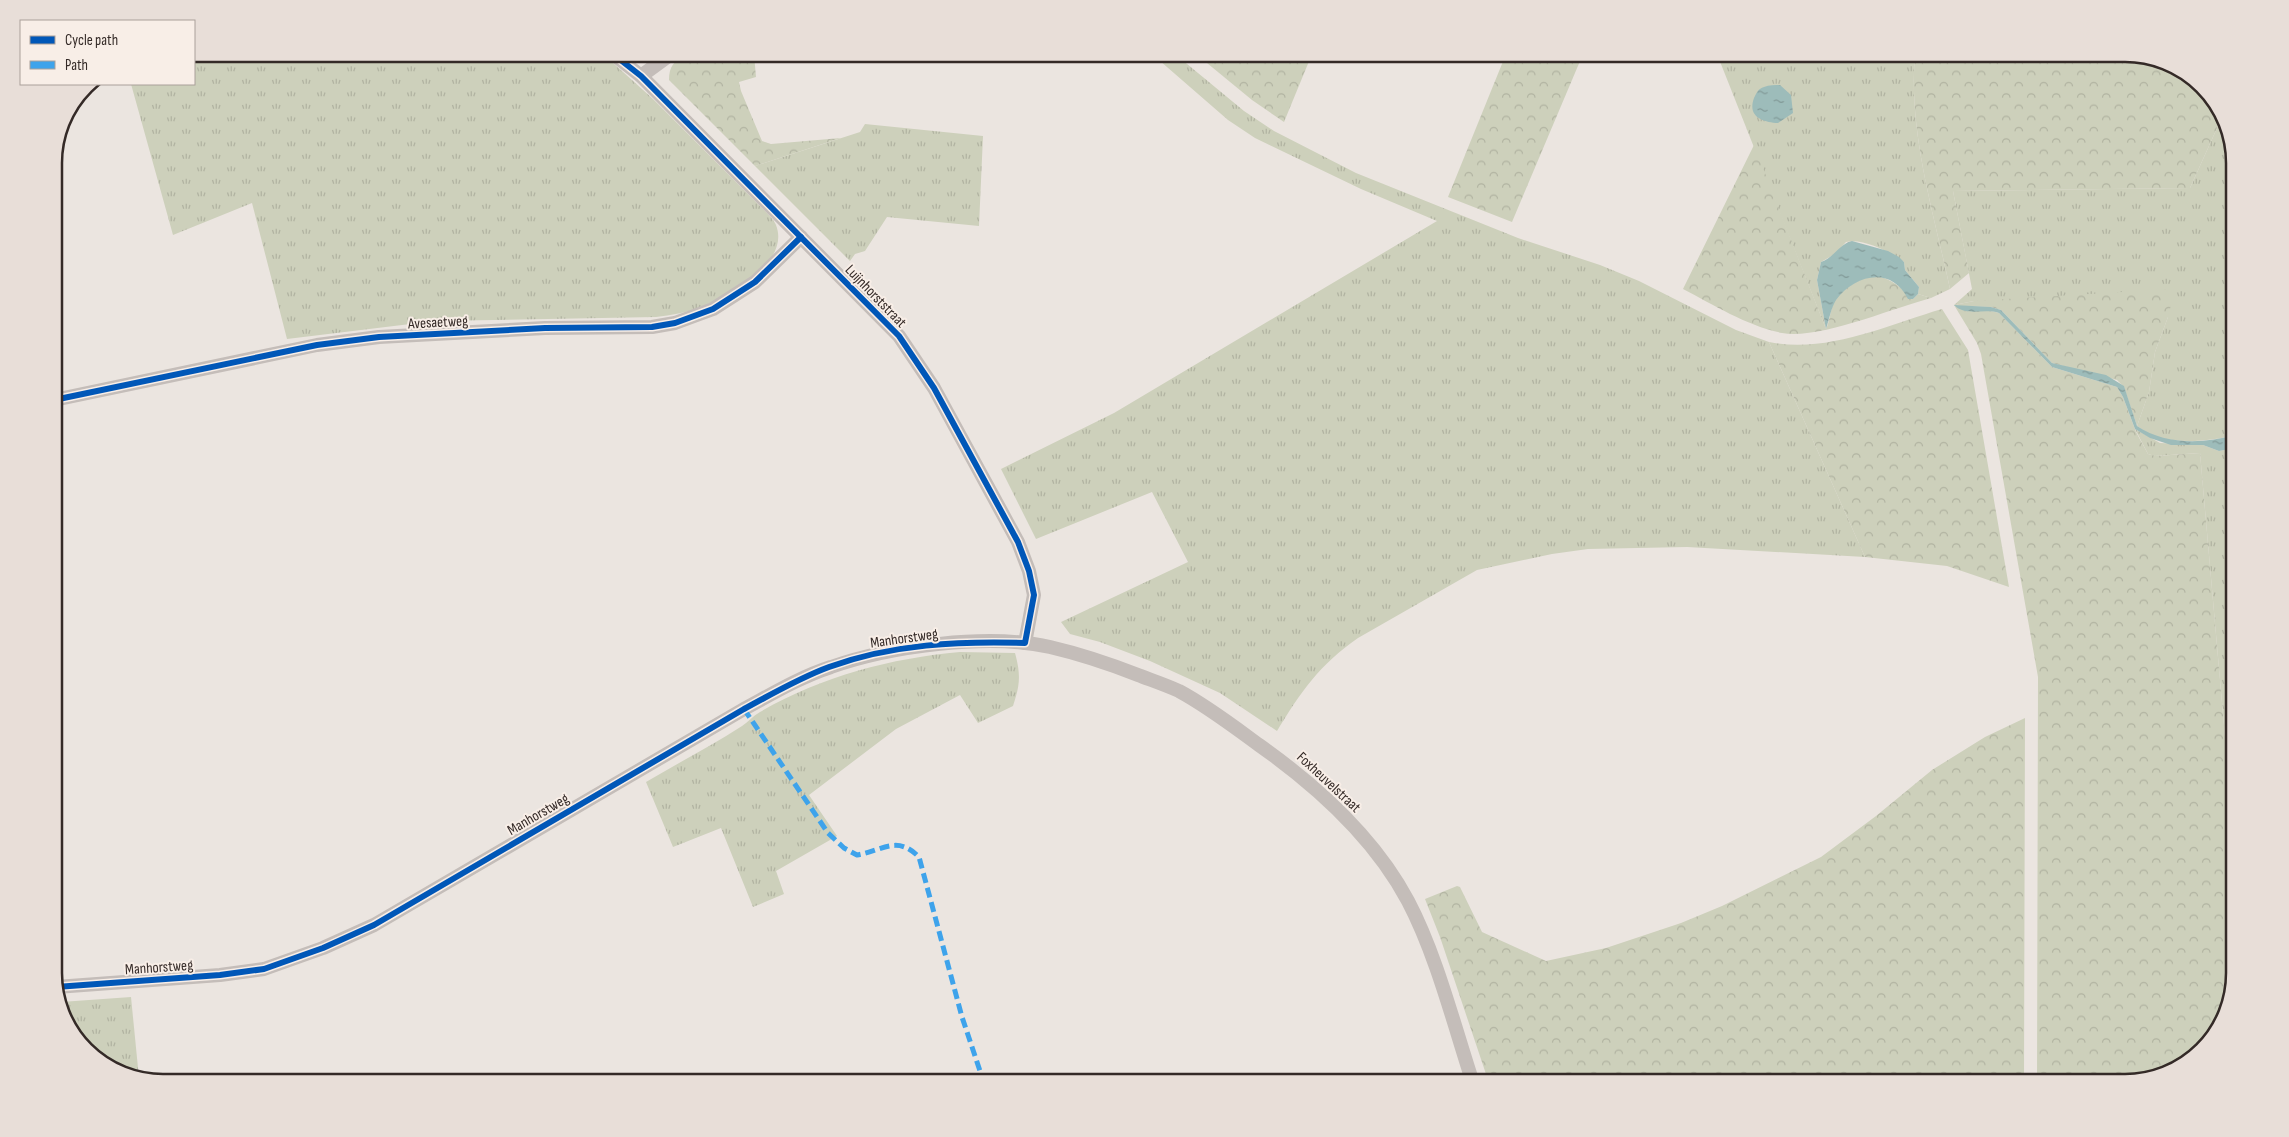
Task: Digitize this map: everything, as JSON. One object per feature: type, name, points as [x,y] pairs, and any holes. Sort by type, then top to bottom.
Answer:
[{"type":"street","name":"Luijnhorststraat","points":[[623,62],[641,76],[899,336],[934,388],[1018,542],[1029,571],[1034,595],[1025,643]]},
{"type":"street","points":[[641,76],[660,62]]},
{"type":"street","name":"Avesaetweg","points":[[63,398],[248,357],[379,337],[544,328],[652,327],[675,323],[714,309],[754,282],[800,237]]},
{"type":"street","name":"Manhorstweg","points":[[63,986],[220,975],[264,969],[293,960],[374,925],[744,709],[812,675],[868,655],[928,645],[1025,643]]},
{"type":"street","name":"Foxheuvelstraat","points":[[1025,643],[1050,647],[1089,658],[1178,691],[1225,720],[1293,769],[1336,807],[1382,860],[1408,901],[1434,962],[1470,1074]]},
{"type":"green space","points":[[195,62],[612,62],[652,98],[771,217],[776,225],[778,239],[774,252],[766,265],[741,286],[713,302],[673,315],[656,317],[435,321],[287,339],[252,203],[173,235],[131,85],[195,85]]},
{"type":"green space","points":[[676,62],[755,62],[756,77],[739,82],[762,141],[771,144],[841,138],[755,166],[669,80]]},
{"type":"green space","points":[[1161,62],[1185,62],[1244,111],[1274,131],[1356,173],[1518,238],[1600,265],[1639,281],[1736,330],[1769,342],[1865,557],[1687,547],[1588,549],[1552,554],[1477,570],[1358,638],[1345,648],[1312,680],[1277,731],[1220,693],[1150,661],[1100,642],[1070,634],[1061,622],[1188,562],[1152,492],[1036,539],[1001,469],[1114,413],[1437,221],[1361,189],[1255,138],[1228,120]]},
{"type":"green space","points":[[1206,62],[1309,62],[1284,122],[1252,100]]},
{"type":"green space","points":[[1503,62],[1580,62],[1512,222],[1448,197]]},
{"type":"green space","points":[[1720,62],[1915,62],[1915,113],[1919,143],[1950,289],[1931,298],[1918,294],[1919,287],[1905,270],[1904,262],[1884,250],[1868,244],[1853,241],[1846,242],[1835,254],[1821,262],[1817,280],[1826,329]]},
{"type":"green space","points":[[1915,62],[2139,63],[2164,70],[2182,80],[2201,97],[2218,125],[2190,188],[1953,191],[1969,273],[1950,289],[1924,172],[1915,113]]},
{"type":"green space","points":[[865,124],[983,136],[979,226],[887,217],[865,251],[855,254],[850,261],[755,166],[860,132]]},
{"type":"green space","points":[[2218,125],[2225,144],[2226,157],[2226,437],[2186,441],[2166,439],[2154,436],[2137,426],[2149,392],[2155,352],[2168,317],[1974,301],[1954,305],[1972,289],[1953,191],[2190,188]]},
{"type":"green space","points":[[1754,145],[1826,329],[1834,302],[1849,286],[1863,279],[1878,276],[1896,284],[1913,299],[1918,294],[1931,298],[1835,328],[1797,334],[1782,333],[1756,325],[1683,289]]},
{"type":"green space","points":[[2171,289],[2172,301],[2155,352],[2149,392],[2137,426],[2124,387],[2117,380],[2052,363],[2001,310],[1991,307],[1955,306],[1972,311],[1993,311],[1999,313],[2052,367],[2117,387],[2123,397],[2136,432],[2148,454],[2156,456],[2200,453],[2226,748],[2226,987],[2216,1018],[2209,1030],[2192,1049],[2170,1064],[2139,1074],[2037,1074],[2038,677],[1981,354],[1977,343],[1954,305],[1974,301]]},
{"type":"green space","points":[[1942,309],[1968,350],[2009,587],[1947,566],[1865,557],[1769,342],[1791,345],[1835,341],[1878,330]]},
{"type":"green space","points":[[2135,429],[2160,443],[2203,445],[2219,451],[2226,450],[2226,748],[2200,453],[2155,456],[2148,454]]},
{"type":"green space","points":[[960,652],[1015,653],[1019,680],[1013,706],[978,723],[960,695],[896,729],[809,795],[837,836],[776,871],[784,894],[753,907],[721,828],[673,847],[646,782],[730,733],[760,712],[831,679],[882,664]]},
{"type":"green space","points":[[2025,718],[2024,1074],[1486,1074],[1440,937],[1425,899],[1457,886],[1460,887],[1482,932],[1546,961],[1606,948],[1681,923],[1722,906],[1821,857],[1876,816],[1932,770],[1985,737]]},
{"type":"green space","points":[[131,997],[138,1071],[119,1064],[97,1049],[80,1030],[67,1002]]},
{"type":"water","points":[[1780,85],[1791,95],[1793,113],[1778,123],[1762,120],[1753,110],[1752,104],[1757,92],[1766,86]]},
{"type":"water","points":[[1852,241],[1888,251],[1899,257],[1904,262],[1905,270],[1919,287],[1918,294],[1913,299],[1908,299],[1893,282],[1873,277],[1863,280],[1853,284],[1836,300],[1826,329],[1817,280],[1821,262]]},
{"type":"water","points":[[1954,305],[1991,307],[2001,310],[2052,363],[2106,375],[2124,386],[2137,426],[2148,432],[2172,440],[2184,441],[2226,437],[2226,450],[2219,451],[2203,445],[2171,445],[2150,438],[2135,429],[2123,397],[2117,387],[2052,367],[1999,313],[1959,309]]},
{"type":"marked path","points":[[744,709],[828,833],[844,848],[857,855],[897,845],[911,850],[919,857],[962,1017],[981,1074]]},
{"type":"cycle path","points":[[63,986],[220,975],[264,969],[323,948],[374,925],[744,709],[818,671],[853,659],[901,649],[951,644],[1025,643],[1034,595],[1029,571],[1018,542],[934,388],[899,336],[641,76],[623,62]]},
{"type":"cycle path","points":[[63,398],[317,345],[379,337],[545,328],[652,327],[675,323],[713,309],[755,282],[801,237]]}]
